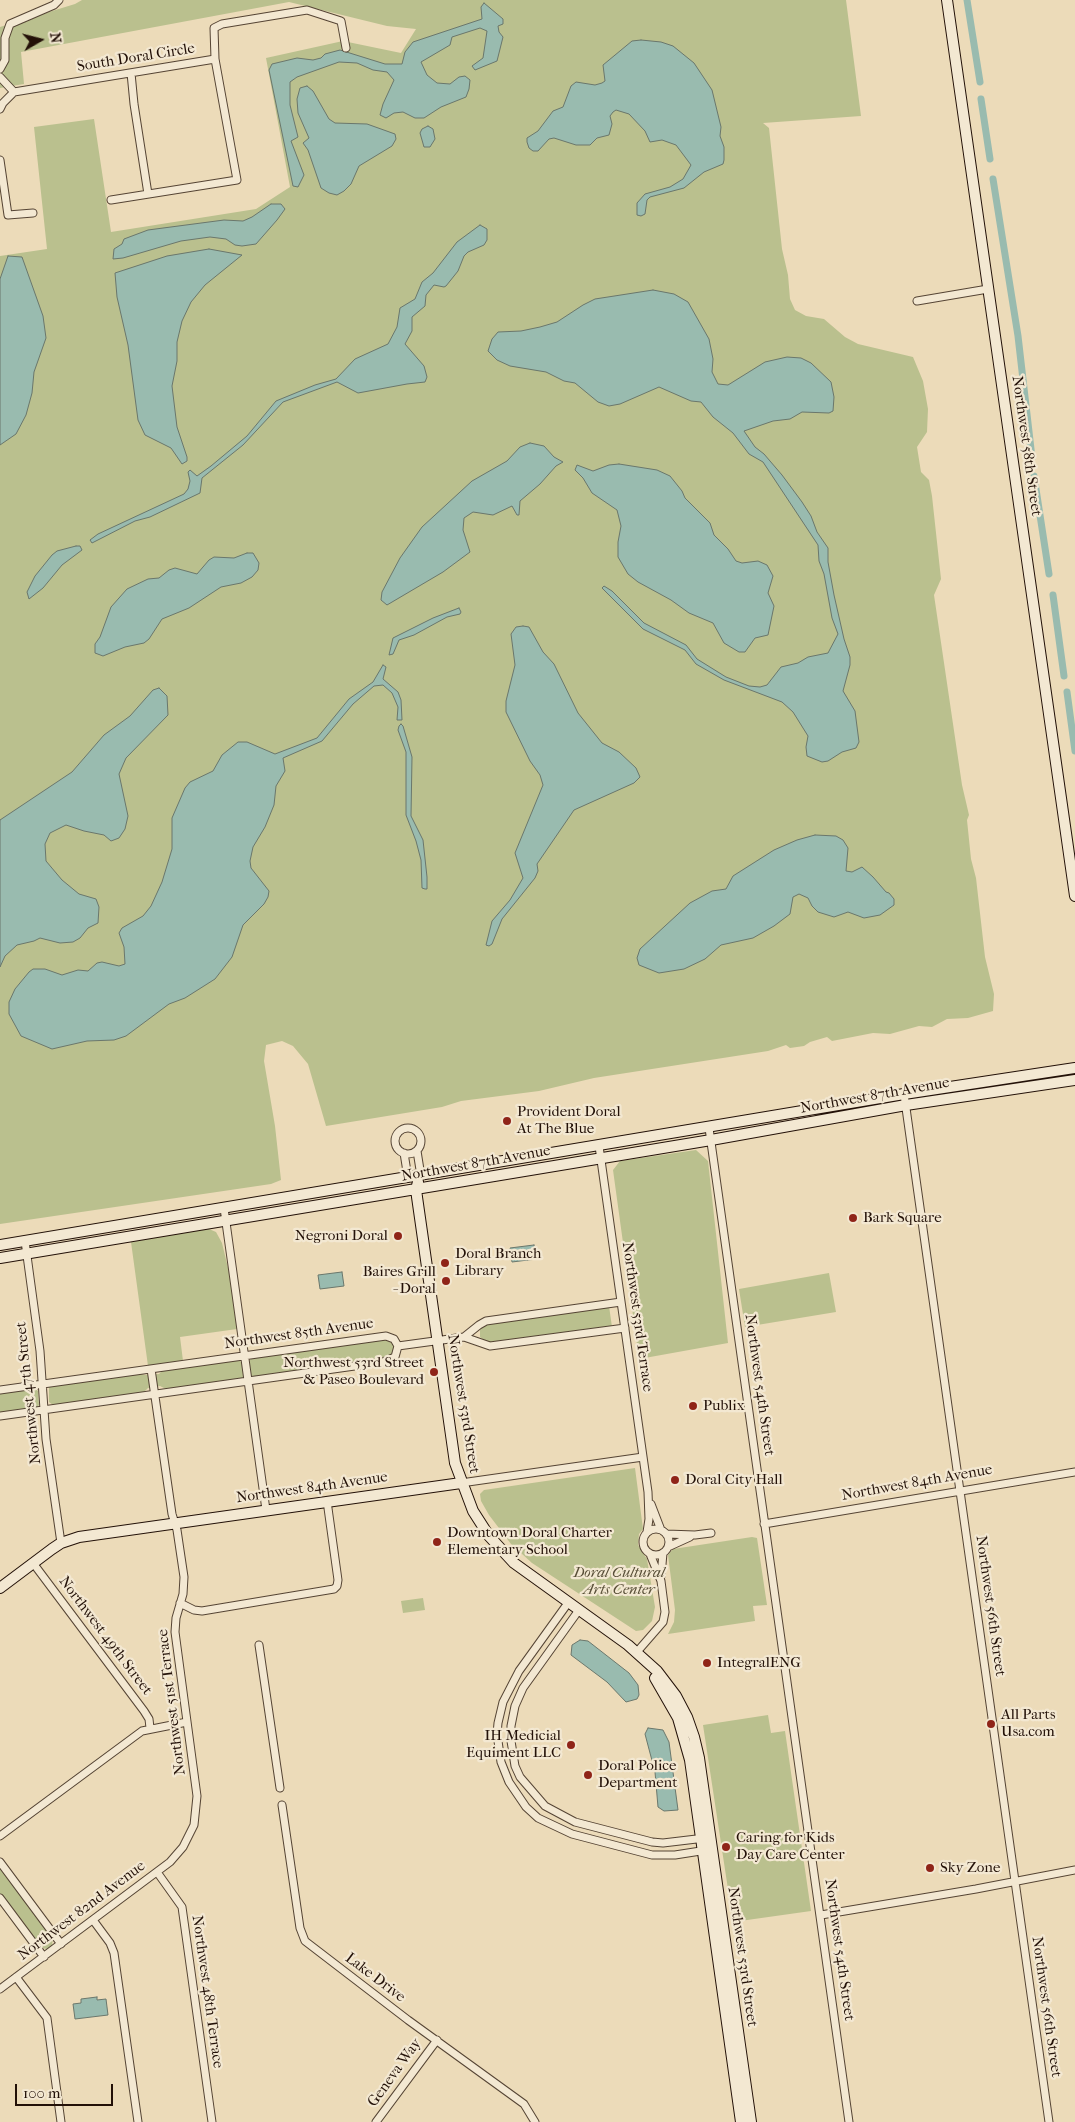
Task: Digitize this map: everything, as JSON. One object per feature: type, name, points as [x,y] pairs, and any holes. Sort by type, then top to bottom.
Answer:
[{"type":"street","points":[[0,69],[5,60],[4,38],[10,24],[54,5],[59,0]]},
{"type":"street","name":"Northwest 58th Street","points":[[947,0],[1075,896]]},
{"type":"street","name":"South Doral Circle","points":[[14,92],[215,59],[214,28],[222,24],[307,10],[341,21],[346,48]]},
{"type":"street","points":[[111,200],[237,180],[215,59]]},
{"type":"street","points":[[131,73],[148,194]]},
{"type":"street","points":[[0,77],[14,92],[0,109]]},
{"type":"street","points":[[0,160],[8,215],[33,213]]},
{"type":"street","points":[[917,301],[988,289]]},
{"type":"street","name":"Northwest 87th Avenue","points":[[0,1245],[904,1094],[1075,1068]]},
{"type":"street","name":"Northwest 87th Avenue","points":[[0,1258],[711,1140],[906,1105],[1075,1080]]},
{"type":"street","name":"Northwest 56th Street","points":[[904,1094],[1049,2122]]},
{"type":"street","points":[[407,1128],[416,1130],[420,1136],[421,1143],[416,1151],[408,1154],[398,1148],[396,1140],[399,1132],[407,1128]]},
{"type":"street","name":"Northwest 54th Street","points":[[709,1128],[849,2122]]},
{"type":"street","name":"Northwest 53rd Terrace","points":[[599,1146],[648,1492],[649,1519],[647,1532]]},
{"type":"street","points":[[416,1151],[420,1176]]},
{"type":"street","points":[[404,1153],[408,1178]]},
{"type":"street","name":"Northwest 53rd Street","points":[[420,1176],[416,1189],[455,1463],[461,1483],[478,1520],[499,1548],[519,1568],[579,1610],[636,1653],[657,1672],[669,1685],[686,1717],[699,1758],[707,1850],[734,2042],[741,2122]]},
{"type":"street","name":"Northwest 53rd Street","points":[[408,1178],[416,1189]]},
{"type":"street","points":[[224,1208],[266,1510]]},
{"type":"street","name":"Northwest 47th Street","points":[[25,1241],[43,1383],[46,1445],[61,1543]]},
{"type":"street","points":[[0,1416],[389,1361],[397,1354],[398,1346],[464,1337],[486,1321],[621,1302]]},
{"type":"street","points":[[479,1325],[477,1334],[482,1345]]},
{"type":"street","points":[[464,1337],[482,1345],[490,1346],[625,1328]]},
{"type":"street","name":"Northwest 85th Avenue","points":[[0,1390],[386,1336],[394,1339],[398,1346]]},
{"type":"street","name":"Northwest 51st Terrace","points":[[151,1369],[184,1577],[175,1632],[198,1801],[192,1830],[180,1852]]},
{"type":"street","name":"Northwest 84th Avenue","points":[[0,1588],[61,1543],[85,1536],[643,1457]]},
{"type":"street","name":"Northwest 84th Avenue","points":[[764,1524],[1075,1472]]},
{"type":"street","name":"Northwest 53rd Terrace","points":[[648,1492],[655,1519],[664,1532]]},
{"type":"street","points":[[180,1603],[194,1610],[202,1611],[334,1589],[337,1586],[338,1580],[327,1501]]},
{"type":"street","points":[[661,1581],[650,1554],[644,1548],[643,1542],[647,1532],[654,1529],[664,1532],[695,1535],[711,1533]]},
{"type":"street","points":[[636,1653],[663,1622],[665,1612],[661,1581],[665,1550],[669,1540],[664,1532]]},
{"type":"street","points":[[650,1554],[656,1555],[695,1535]]},
{"type":"street","name":"Northwest 49th Street","points":[[33,1563],[148,1716],[150,1728]]},
{"type":"street","points":[[568,1603],[519,1672],[503,1702],[498,1724],[501,1762],[509,1782],[516,1794],[538,1818],[572,1834],[652,1855],[665,1856],[707,1850]]},
{"type":"street","points":[[579,1610],[520,1693],[511,1726],[515,1766],[520,1777],[536,1798],[556,1813],[575,1822],[663,1843],[706,1838]]},
{"type":"street","points":[[259,1644],[280,1788]]},
{"type":"street","name":"Northwest 53rd Street","points":[[646,1662],[675,1712],[684,1736],[706,1838]]},
{"type":"street","points":[[675,1712],[686,1717]]},
{"type":"street","points":[[0,1836],[138,1733],[150,1728],[187,1722]]},
{"type":"street","name":"Lake Drive","points":[[282,1805],[300,1928],[305,1941],[524,2104],[535,2122]]},
{"type":"street","points":[[630,1849],[633,1837]]},
{"type":"street","name":"Northwest 82nd Avenue","points":[[0,1989],[157,1872],[180,1852]]},
{"type":"street","points":[[0,1862],[60,1944]]},
{"type":"street","points":[[821,1915],[1075,1870]]},
{"type":"street","name":"Northwest 48th Terrace","points":[[157,1872],[182,1907],[212,2122]]},
{"type":"street","points":[[0,1898],[44,1957]]},
{"type":"street","points":[[93,1920],[110,1943],[114,1953],[138,2122]]},
{"type":"street","points":[[16,1977],[47,2018],[61,2122]]},
{"type":"street","name":"Geneva Way","points":[[376,2122],[437,2040]]},
{"type":"street","name":"Northwest 53rd Street","points":[[734,2042],[751,2122]]},
{"type":"green space","points":[[82,0],[846,0],[861,116],[763,123],[769,128],[782,249],[788,275],[790,299],[795,310],[806,316],[824,319],[845,337],[858,344],[913,357],[923,381],[928,409],[927,432],[917,447],[921,472],[929,480],[932,496],[941,579],[934,595],[962,785],[969,815],[967,820],[971,859],[976,878],[985,957],[994,994],[993,1011],[968,1018],[947,1019],[932,1027],[919,1026],[890,1034],[873,1033],[832,1041],[827,1037],[810,1042],[804,1046],[790,1048],[786,1045],[768,1051],[594,1078],[539,1091],[461,1101],[442,1107],[326,1126],[308,1064],[293,1046],[282,1041],[266,1045],[264,1061],[275,1126],[281,1180],[271,1184],[0,1224],[0,256],[47,249],[34,127],[94,119],[111,232],[256,209],[290,187],[266,58],[343,41],[401,53],[416,29],[387,26],[289,2],[21,52],[24,84],[0,88],[0,27],[75,4]]},
{"type":"green space","points":[[696,1150],[708,1161],[728,1343],[639,1359],[613,1170],[620,1161]]},
{"type":"green space","points":[[209,1229],[216,1232],[222,1243],[229,1272],[237,1329],[180,1337],[183,1361],[148,1366],[131,1242]]},
{"type":"green space","points":[[829,1273],[836,1312],[745,1327],[739,1289]]},
{"type":"green space","points":[[609,1306],[612,1327],[489,1344],[480,1337],[480,1330],[484,1324]]},
{"type":"green space","points":[[386,1338],[391,1339],[395,1347],[394,1354],[388,1359],[166,1389],[160,1386],[148,1388],[144,1392],[130,1395],[53,1405],[49,1402],[49,1386],[138,1373],[145,1375],[159,1374],[164,1369],[238,1359],[241,1362],[249,1361],[253,1357]]},
{"type":"green space","points":[[35,1388],[38,1391],[39,1405],[37,1408],[0,1413],[0,1392]]},
{"type":"green space","name":"Doral Cultural Arts Center","points":[[635,1468],[643,1529],[639,1534],[638,1545],[647,1559],[655,1607],[652,1621],[643,1630],[636,1631],[532,1563],[511,1544],[489,1515],[481,1501],[480,1494],[484,1490]]},
{"type":"green space","points":[[752,1537],[757,1538],[767,1605],[753,1606],[755,1621],[668,1634],[674,1622],[675,1610],[668,1555],[673,1549]]},
{"type":"green space","points":[[423,1598],[425,1610],[403,1613],[401,1601]]},
{"type":"green space","points":[[768,1715],[771,1733],[785,1731],[811,1911],[733,1922],[703,1725]]},
{"type":"green space","points":[[0,1866],[53,1937],[52,1946],[48,1949],[40,1948],[0,1895]]},
{"type":"water","points":[[484,3],[503,19],[503,24],[498,26],[499,32],[503,37],[497,61],[475,70],[472,66],[483,58],[487,31],[480,28],[452,37],[450,45],[421,62],[427,75],[437,83],[450,84],[459,77],[465,76],[470,80],[469,89],[466,97],[441,107],[424,118],[415,118],[403,112],[394,113],[386,118],[380,115],[394,80],[387,72],[373,70],[357,63],[339,62],[297,77],[290,82],[290,105],[298,137],[291,141],[304,175],[298,187],[293,186],[269,70],[272,64],[297,58],[313,60],[340,50],[385,64],[402,64],[405,52],[413,42],[482,19],[481,7]]},
{"type":"water","points":[[632,41],[661,42],[673,46],[694,63],[712,90],[721,127],[720,136],[724,147],[724,160],[723,164],[704,172],[684,188],[650,197],[647,200],[645,214],[641,216],[637,215],[637,203],[645,194],[670,187],[683,179],[691,165],[676,145],[662,140],[650,142],[645,131],[629,114],[616,110],[610,116],[612,124],[609,135],[597,138],[590,145],[576,145],[554,138],[549,139],[538,151],[533,151],[529,148],[527,138],[538,131],[553,111],[563,107],[571,86],[576,82],[595,85],[602,83],[605,81],[603,65]]},
{"type":"water","points":[[307,86],[313,91],[329,119],[335,123],[367,124],[395,134],[396,139],[392,146],[359,166],[351,184],[337,195],[321,188],[308,150],[303,143],[309,138],[298,113],[297,99],[300,88]]},
{"type":"water","points":[[428,126],[433,129],[435,139],[430,147],[424,147],[420,133],[422,129]]},
{"type":"water","points":[[271,204],[281,204],[285,209],[256,244],[235,245],[226,239],[210,237],[181,241],[123,258],[113,259],[114,249],[122,244],[124,239],[148,230],[224,220],[243,221]]},
{"type":"water","points":[[480,225],[487,229],[487,240],[484,245],[468,252],[464,256],[458,271],[446,286],[434,285],[426,295],[425,306],[412,317],[412,331],[405,344],[424,366],[427,377],[425,382],[358,393],[337,382],[283,402],[243,445],[202,478],[200,493],[150,517],[135,521],[92,543],[90,540],[98,534],[184,494],[188,489],[190,481],[188,472],[190,470],[197,476],[211,466],[247,436],[276,401],[315,385],[336,379],[355,359],[388,344],[397,327],[400,308],[415,299],[422,282],[433,273],[457,242]]},
{"type":"water","points":[[209,249],[242,255],[205,285],[191,302],[182,321],[177,342],[177,361],[172,386],[177,427],[187,457],[187,461],[182,464],[171,448],[145,435],[138,420],[128,345],[117,297],[115,273],[167,256]]},
{"type":"water","points":[[8,256],[22,257],[43,316],[46,338],[34,372],[32,393],[26,415],[16,434],[0,445],[0,279]]},
{"type":"water","points":[[653,290],[674,294],[688,302],[709,339],[713,359],[712,372],[718,384],[728,385],[765,362],[787,357],[801,358],[811,363],[831,382],[834,397],[833,411],[829,413],[802,412],[790,419],[773,421],[744,431],[755,447],[764,454],[782,475],[802,502],[811,516],[817,532],[828,548],[828,562],[834,595],[850,657],[850,665],[843,691],[855,711],[859,742],[856,748],[842,752],[828,761],[822,762],[807,756],[808,736],[793,712],[782,702],[724,680],[696,664],[685,650],[643,629],[602,588],[604,586],[612,591],[644,623],[686,645],[697,659],[726,677],[749,686],[760,687],[767,685],[781,667],[798,663],[808,657],[828,653],[838,634],[832,618],[824,574],[819,561],[818,545],[763,462],[749,454],[733,433],[713,417],[701,402],[691,401],[659,387],[620,404],[609,406],[598,402],[575,383],[564,381],[546,372],[510,366],[497,360],[488,351],[492,339],[498,332],[521,331],[557,322],[595,299]]},
{"type":"water","points":[[530,443],[544,446],[554,457],[563,462],[556,466],[540,484],[520,501],[519,515],[517,515],[512,506],[493,515],[473,512],[464,518],[463,530],[470,552],[443,572],[387,605],[381,600],[382,592],[400,558],[422,527],[472,481],[507,461],[520,447]]},
{"type":"water","points":[[619,464],[657,470],[670,476],[685,498],[710,523],[714,535],[728,549],[736,561],[742,563],[758,561],[767,565],[773,576],[768,593],[774,606],[768,635],[755,638],[745,652],[739,652],[724,643],[713,623],[689,613],[628,574],[618,557],[621,526],[617,510],[592,493],[583,478],[575,470],[577,465],[593,471],[609,465]]},
{"type":"water","points":[[80,546],[82,550],[62,565],[43,588],[29,599],[27,592],[35,576],[52,555],[57,551]]},
{"type":"water","points":[[247,553],[253,553],[259,563],[258,570],[252,577],[241,583],[221,587],[189,608],[162,619],[149,639],[144,643],[125,647],[103,656],[95,653],[95,644],[100,637],[111,607],[127,589],[148,579],[159,578],[175,568],[197,574],[214,557],[234,558]]},
{"type":"water","points":[[459,608],[460,614],[447,617],[414,635],[399,640],[393,654],[389,655],[393,638],[433,618]]},
{"type":"water","points":[[516,627],[529,627],[543,652],[554,664],[578,713],[602,743],[619,752],[636,768],[640,777],[634,783],[574,810],[537,864],[538,871],[535,878],[502,919],[492,944],[489,946],[486,945],[492,921],[510,900],[523,878],[515,853],[543,785],[540,775],[530,761],[506,712],[506,701],[515,665],[511,634]]},
{"type":"water","points":[[383,665],[386,667],[383,679],[398,692],[401,700],[402,720],[397,720],[398,707],[392,693],[383,685],[374,686],[353,704],[322,741],[283,758],[285,771],[276,786],[274,805],[265,827],[253,847],[250,861],[251,868],[269,891],[268,897],[264,904],[243,925],[232,957],[215,979],[185,998],[169,1004],[126,1036],[114,1040],[87,1041],[52,1049],[21,1036],[9,1014],[9,1002],[15,989],[33,969],[45,969],[62,975],[78,970],[88,971],[97,963],[102,962],[119,966],[125,964],[124,947],[119,933],[122,928],[143,916],[151,906],[162,882],[172,849],[172,818],[185,788],[190,782],[213,771],[222,755],[238,742],[247,742],[275,754],[317,738],[349,699],[373,682]]},
{"type":"water","points":[[159,688],[167,696],[168,715],[126,758],[119,774],[128,816],[125,829],[119,838],[111,841],[104,835],[66,825],[50,833],[45,844],[46,861],[62,880],[79,894],[96,899],[99,907],[98,923],[88,928],[80,938],[73,942],[60,943],[40,938],[17,945],[5,956],[0,967],[0,820],[72,772],[104,735],[130,716],[153,690]]},
{"type":"water","points":[[401,724],[412,757],[411,816],[423,840],[427,889],[422,888],[421,860],[406,815],[406,752],[398,730]]},
{"type":"water","points":[[815,835],[836,836],[843,840],[848,848],[846,871],[852,872],[862,867],[889,893],[894,899],[894,905],[880,915],[864,918],[848,912],[834,917],[818,912],[808,898],[799,894],[793,897],[790,914],[774,926],[753,938],[721,945],[705,959],[684,969],[659,973],[639,965],[637,958],[640,949],[690,903],[712,891],[726,889],[733,876],[774,850]]},
{"type":"water","points":[[534,1245],[536,1259],[512,1262],[510,1248]]},
{"type":"water","points":[[342,1272],[344,1286],[320,1289],[318,1275]]},
{"type":"water","points":[[580,1640],[588,1641],[629,1673],[638,1685],[639,1695],[637,1699],[626,1702],[607,1682],[571,1655],[572,1645]]},
{"type":"water","points":[[648,1728],[663,1730],[669,1742],[678,1810],[664,1811],[658,1807],[655,1772],[645,1734]]},
{"type":"water","points":[[97,1997],[97,2000],[106,1999],[108,2015],[75,2019],[73,2004],[81,2003],[81,1999]]},
{"type":"waterway","points":[[967,0],[980,82]]},
{"type":"waterway","points":[[981,99],[990,159]]},
{"type":"waterway","points":[[993,179],[1018,336],[1032,458]]},
{"type":"waterway","points":[[1034,476],[1049,574]]},
{"type":"waterway","points":[[1053,595],[1064,676]]},
{"type":"waterway","points":[[1067,692],[1075,751]]},
{"type":"place","name":"Provident Doral At The Blue","points":[[507,1121]]},
{"type":"place","name":"Bark Square","points":[[853,1218]]},
{"type":"place","name":"Negroni Doral","points":[[398,1236]]},
{"type":"place","name":"Doral Branch Library","points":[[445,1263]]},
{"type":"place","name":"Baires Grill - Doral","points":[[446,1281]]},
{"type":"place","name":"Northwest 53rd Street & Paseo Boulevard","points":[[434,1372]]},
{"type":"place","name":"Publix","points":[[693,1406]]},
{"type":"place","name":"Doral City Hall","points":[[675,1480]]},
{"type":"place","name":"Downtown Doral Charter Elementary School","points":[[437,1542]]},
{"type":"place","name":"IntegralENG","points":[[707,1663]]},
{"type":"place","name":"All Parts Usa.com","points":[[991,1724]]},
{"type":"place","name":"IH Medicial Equiment LLC","points":[[571,1745]]},
{"type":"place","name":"Doral Police Department","points":[[588,1775]]},
{"type":"place","name":"Caring for Kids Day Care Center","points":[[726,1847]]},
{"type":"place","name":"Sky Zone","points":[[930,1868]]}]
